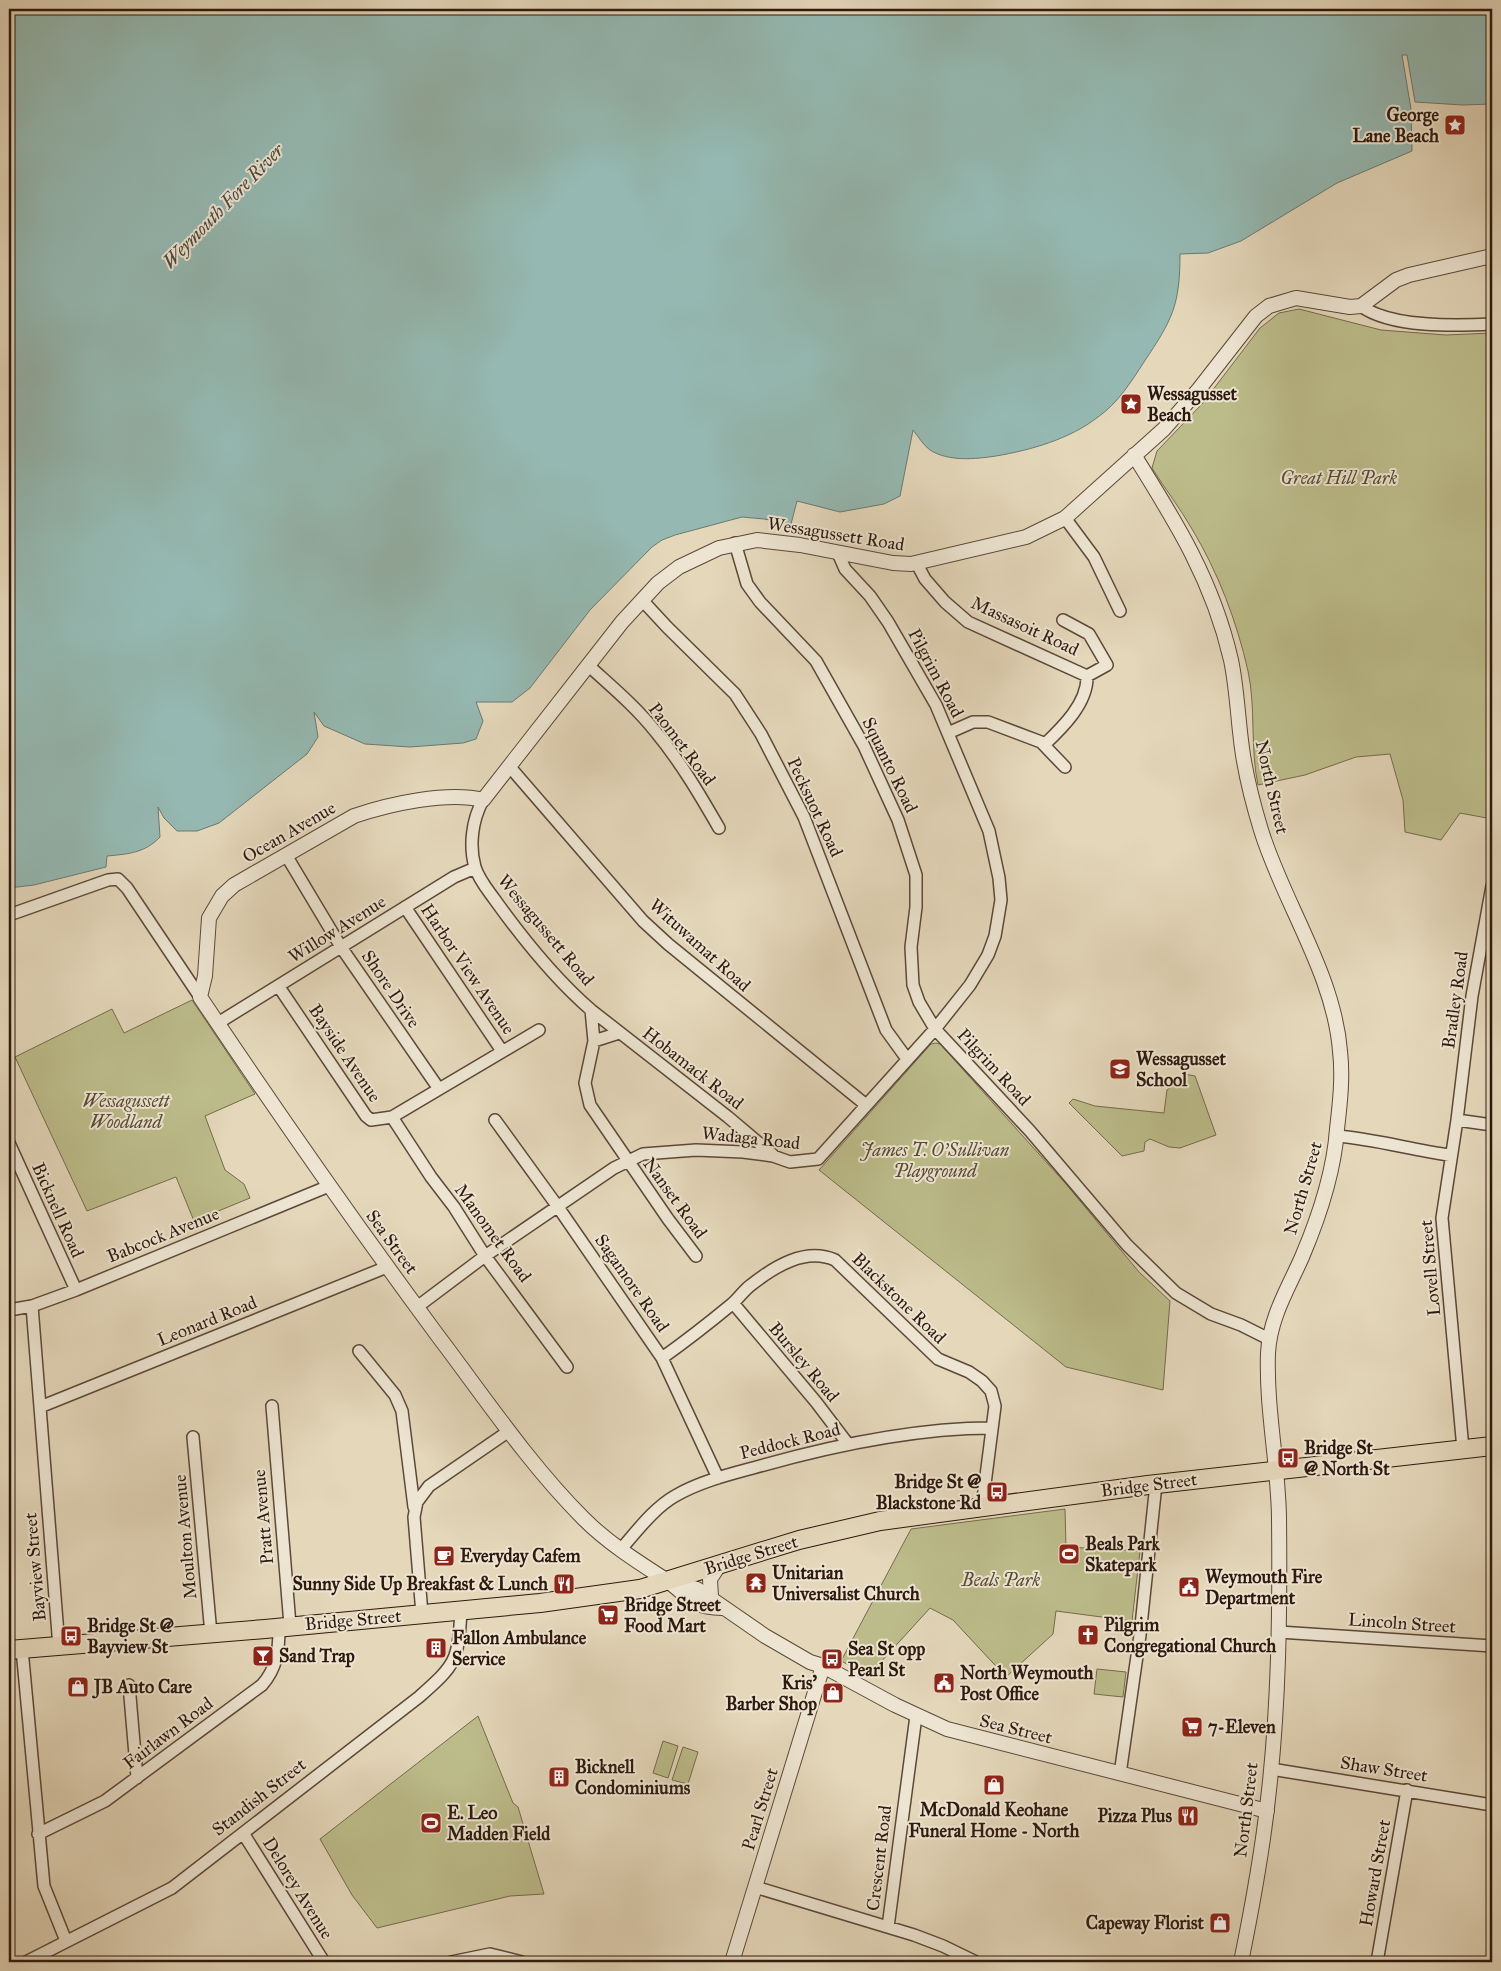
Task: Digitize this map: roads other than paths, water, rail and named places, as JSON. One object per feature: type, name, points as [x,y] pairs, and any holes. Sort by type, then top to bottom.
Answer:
[{"type":"main road","name":"Bridge Street","points":[[16,1650],[534,1604],[640,1589],[836,1530],[880,1521],[1156,1484],[1492,1446]]},
{"type":"street","points":[[1492,256],[1409,275],[1396,280],[1361,306],[1374,314],[1418,322],[1464,326],[1492,324]]},
{"type":"street","name":"Wessagussett Road","points":[[626,1160],[595,1114],[587,1096],[586,1073],[594,1042],[591,1010],[570,992],[511,922],[481,880],[475,868],[473,825],[483,800],[590,666],[622,622],[658,583],[679,567],[700,556],[735,543],[767,540],[893,563],[917,564],[964,550],[1026,538],[1065,518],[1164,429],[1199,389],[1256,316],[1274,304],[1296,298],[1361,306]]},
{"type":"street","name":"North Street","points":[[1134,455],[1194,556],[1221,624],[1234,678],[1244,759],[1258,818],[1277,875],[1297,916],[1334,1014],[1340,1050],[1337,1136],[1317,1219],[1274,1317],[1269,1339],[1269,1411],[1277,1470],[1279,1632],[1267,1811],[1241,1962]]},
{"type":"street","points":[[1065,518],[1094,557],[1120,611]]},
{"type":"street","name":"Squanto Road","points":[[735,543],[747,584],[760,602],[816,661],[864,746],[898,820],[916,875],[916,907],[911,948],[913,985],[919,1002],[935,1029]]},
{"type":"street","name":"Pilgrim Road","points":[[838,553],[846,569],[870,596],[904,646],[936,705],[989,831],[999,878],[1001,900],[995,936],[988,955],[970,985],[935,1029],[1030,1131],[1127,1244],[1176,1293],[1211,1314],[1241,1325],[1269,1339]]},
{"type":"street","name":"Massasoit Road","points":[[917,564],[925,579],[945,602],[968,622],[1087,676],[1081,698],[1071,717],[1044,745]]},
{"type":"street","name":"Pecksuot Road","points":[[642,600],[666,627],[735,694],[761,734],[804,817],[886,1030],[907,1059]]},
{"type":"street","points":[[1063,620],[1089,634],[1107,665],[1087,676]]},
{"type":"street","name":"Paomet Road","points":[[590,666],[655,730],[683,768],[719,828]]},
{"type":"street","points":[[948,733],[973,722],[983,721],[1044,745],[1065,768]]},
{"type":"street","name":"Wituwamat Road","points":[[510,767],[651,928],[712,982],[866,1105]]},
{"type":"street","name":"Ocean Avenue","points":[[200,997],[205,976],[206,930],[214,905],[234,885],[354,816],[371,810],[452,796],[468,796],[483,800]]},
{"type":"street","name":"Shore Drive","points":[[286,856],[342,947],[440,1089]]},
{"type":"street","name":"Willow Avenue","points":[[218,1023],[279,987],[454,876],[475,868]]},
{"type":"street","name":"Sea Street","points":[[9,915],[108,880],[118,879],[127,888],[329,1186],[509,1430],[584,1519],[644,1568],[668,1582],[696,1604],[705,1607],[722,1608]]},
{"type":"street","name":"Bradley Road","points":[[1457,1120],[1472,996],[1492,886]]},
{"type":"street","name":"Harbor View Avenue","points":[[404,907],[502,1051]]},
{"type":"street","name":"Bayside Avenue","points":[[279,987],[366,1116],[378,1120],[392,1117]]},
{"type":"street","name":"Hobamack Road","points":[[591,1010],[728,1117],[773,1156]]},
{"type":"street","name":"Wadaga Road","points":[[626,1160],[643,1154],[669,1150],[743,1152],[773,1156],[790,1162],[818,1159],[935,1029]]},
{"type":"street","points":[[392,1117],[539,1030]]},
{"type":"street","points":[[594,1042],[619,1033]]},
{"type":"street","name":"Manomet Road","points":[[392,1117],[486,1256],[567,1367]]},
{"type":"street","name":"Sagamore Road","points":[[495,1120],[558,1207],[662,1358],[718,1478]]},
{"type":"street","points":[[1457,1120],[1492,1125]]},
{"type":"street","name":"Lovell Street","points":[[1457,1120],[1450,1155],[1442,1218],[1463,1449]]},
{"type":"street","points":[[1337,1136],[1386,1142],[1415,1150],[1450,1155]]},
{"type":"street","name":"Bicknell Road","points":[[9,1144],[76,1290]]},
{"type":"street","points":[[417,1307],[486,1256],[626,1160]]},
{"type":"street","name":"Nanset Road","points":[[626,1160],[696,1256]]},
{"type":"street","name":"Babcock Avenue","points":[[9,1310],[32,1306],[76,1290],[329,1186]]},
{"type":"street","name":"Blackstone Road","points":[[662,1358],[733,1303],[750,1285],[781,1265],[811,1256],[824,1256],[835,1260],[938,1359],[969,1372],[991,1391],[995,1406],[982,1507]]},
{"type":"street","name":"Leonard Road","points":[[40,1407],[387,1267]]},
{"type":"street","name":"Bursley Road","points":[[733,1303],[816,1402],[848,1444]]},
{"type":"street","name":"Bayview Street","points":[[32,1306],[59,1646]]},
{"type":"street","points":[[359,1351],[395,1394],[402,1411],[415,1512],[422,1614]]},
{"type":"street","name":"Pratt Avenue","points":[[272,1406],[284,1627]]},
{"type":"street","name":"Peddock Road","points":[[621,1549],[664,1504],[675,1496],[718,1478],[848,1444],[940,1431],[992,1428]]},
{"type":"street","points":[[415,1512],[422,1494],[429,1486],[509,1430]]},
{"type":"street","name":"Moulton Avenue","points":[[193,1437],[211,1634]]},
{"type":"street","points":[[1120,1774],[1140,1635],[1156,1484]]},
{"type":"street","points":[[711,1597],[710,1579],[720,1564]]},
{"type":"street","name":"Sea Street","points":[[668,1582],[697,1589],[711,1597],[722,1608],[810,1662],[823,1666],[916,1716],[948,1729],[1267,1811]]},
{"type":"street","name":"Standish Street","points":[[26,1962],[172,1888],[419,1697],[448,1671],[457,1652],[461,1611]]},
{"type":"street","name":"Fairlawn Road","points":[[38,1834],[105,1801],[269,1677],[277,1658],[284,1627]]},
{"type":"street","name":"Lincoln Street","points":[[1279,1632],[1492,1646]]},
{"type":"street","points":[[16,1650],[44,1886],[66,1941]]},
{"type":"street","name":"Pearl Street","points":[[732,1962],[823,1666]]},
{"type":"street","points":[[130,1685],[137,1778]]},
{"type":"street","name":"Crescent Road","points":[[755,1887],[888,1927],[916,1716]]},
{"type":"street","name":"Shaw Street","points":[[1271,1769],[1492,1805]]},
{"type":"street","name":"Howard Street","points":[[1377,1962],[1407,1790]]},
{"type":"street","name":"Delorey Avenue","points":[[242,1832],[324,1962]]},
{"type":"street","points":[[888,1927],[943,1946],[976,1962]]},
{"type":"street","points":[[451,1962],[490,1954],[522,1962]]},
{"type":"water","name":"Weymouth Fore River","points":[[9,9],[1492,9],[1492,104],[1463,105],[1415,102],[1407,55],[1402,55],[1411,109],[1412,151],[1337,183],[1241,241],[1208,253],[1180,254],[1180,272],[1176,300],[1168,323],[1161,335],[1118,399],[1098,417],[1075,432],[1050,442],[1009,454],[963,459],[937,454],[930,450],[913,430],[900,496],[884,504],[840,512],[797,501],[791,524],[742,517],[675,535],[662,540],[652,547],[590,610],[530,688],[512,702],[476,702],[483,721],[476,739],[463,743],[410,747],[365,744],[324,726],[314,712],[318,737],[307,754],[219,823],[197,831],[177,831],[164,818],[158,807],[160,837],[142,850],[107,856],[106,867],[34,885],[9,888]]},
{"type":"place","name":"George Lane Beach","points":[[1455,125]]},
{"type":"place","name":"Wessagusset Beach","points":[[1131,404]]},
{"type":"place","name":"Wessagusset School","points":[[1120,1069]]},
{"type":"place","name":"Bridge St @ North St","points":[[1288,1458]]},
{"type":"place","name":"Bridge St @ Blackstone Rd","points":[[997,1492]]},
{"type":"place","name":"Beals Park Skatepark","points":[[1069,1554]]},
{"type":"place","name":"Everyday Cafem","points":[[444,1556]]},
{"type":"place","name":"Unitarian Universalist Church","points":[[756,1583]]},
{"type":"place","name":"Sunny Side Up Breakfast & Lunch","points":[[564,1584]]},
{"type":"place","name":"Weymouth Fire Department","points":[[1189,1587]]},
{"type":"place","name":"Bridge Street Food Mart","points":[[608,1615]]},
{"type":"place","name":"Pilgrim Congregational Church","points":[[1088,1635]]},
{"type":"place","name":"Bridge St @ Bayview St","points":[[71,1636]]},
{"type":"place","name":"Fallon Ambulance Service","points":[[436,1648]]},
{"type":"place","name":"Sand Trap","points":[[263,1656]]},
{"type":"place","name":"Sea St opp Pearl St","points":[[832,1659]]},
{"type":"place","name":"North Weymouth Post Office","points":[[944,1683]]},
{"type":"place","name":"JB Auto Care","points":[[78,1687]]},
{"type":"place","name":"Kris' Barber Shop","points":[[833,1693]]},
{"type":"place","name":"7-Eleven","points":[[1192,1727]]},
{"type":"place","name":"Bicknell Condominiums","points":[[559,1777]]},
{"type":"place","name":"McDonald Keohane Funeral Home - North","points":[[994,1785]]},
{"type":"place","name":"Pizza Plus","points":[[1188,1816]]},
{"type":"place","name":"E. Leo Madden Field","points":[[431,1823]]},
{"type":"place","name":"Capeway Florist","points":[[1220,1923]]},
{"type":"park label","name":"Great Hill Park","points":[[1339,478]]},
{"type":"park label","name":"Wessagussett Woodland","points":[[126,1111]]},
{"type":"park label","name":"James T. O'Sullivan Playground","points":[[935,1160]]},
{"type":"park label","name":"Beals Park","points":[[1001,1580]]}]
